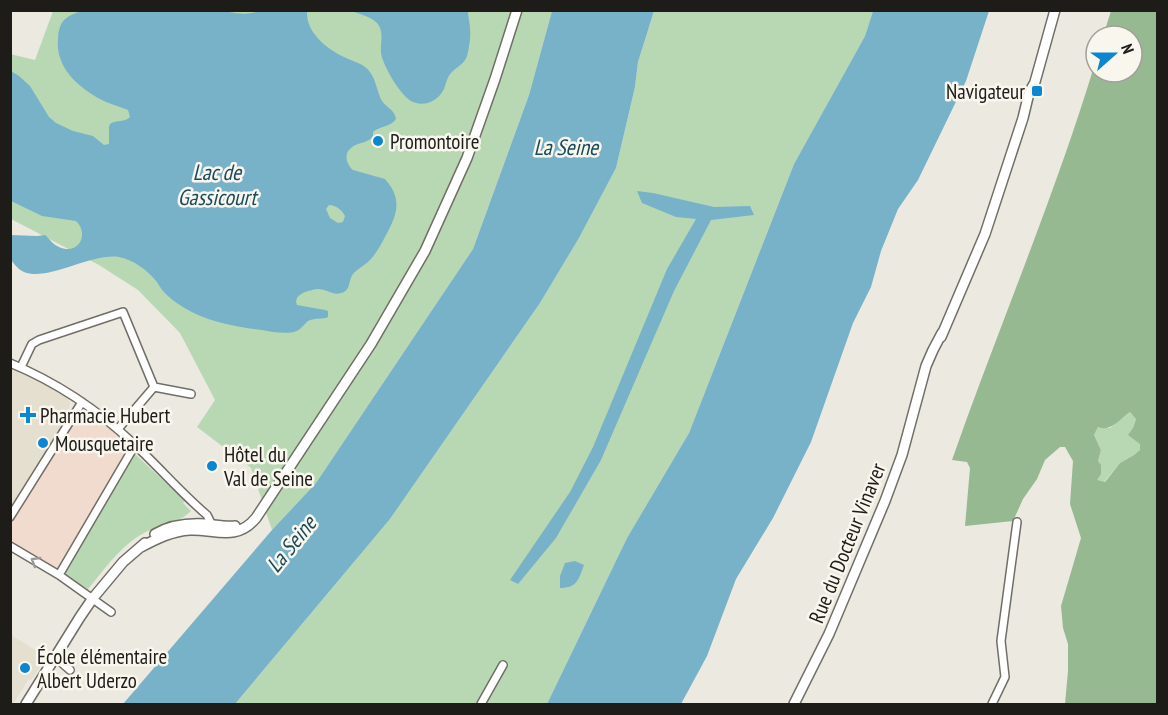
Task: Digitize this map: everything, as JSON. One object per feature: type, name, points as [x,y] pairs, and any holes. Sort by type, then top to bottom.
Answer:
[{"type":"main road","points":[[26,705],[93,598],[123,562],[156,533],[192,524],[228,533],[239,531],[252,522],[260,512],[371,344],[425,251],[467,158],[517,10]]},
{"type":"main road","name":"Rue du Docteur Vinaver","points":[[794,705],[829,634],[885,501],[902,455],[920,390],[985,234],[1028,108],[1055,10]]},
{"type":"main road","points":[[141,547],[163,536],[206,528]]},
{"type":"street","points":[[21,367],[32,344],[39,340],[123,312],[154,387]]},
{"type":"street","points":[[10,363],[53,384],[118,429],[208,517],[206,528]]},
{"type":"street","points":[[154,387],[191,394]]},
{"type":"street","points":[[118,429],[154,387]]},
{"type":"street","points":[[10,517],[82,402]]},
{"type":"street","points":[[59,575],[135,445]]},
{"type":"street","points":[[192,524],[199,519],[201,511]]},
{"type":"street","points":[[992,705],[1005,677],[1001,641],[1017,522]]},
{"type":"street","points":[[10,546],[59,575],[111,612]]},
{"type":"street","points":[[55,657],[70,670]]},
{"type":"street","points":[[481,705],[503,665]]},
{"type":"shaded area","points":[[11,368],[63,394],[70,402],[69,411],[11,512]]},
{"type":"shaded area","points":[[78,416],[107,427],[130,447],[61,573],[11,543],[10,525]]},
{"type":"shaded area","name":"École élémentaire Albert Uderzo","points":[[11,635],[47,657],[13,704],[10,702]]},
{"type":"green space","points":[[53,11],[552,11],[529,95],[473,249],[316,483],[272,530],[251,468],[197,427],[215,400],[180,333],[138,290],[99,265],[11,219],[10,54],[35,60]]},
{"type":"green space","points":[[654,11],[873,11],[865,36],[794,164],[689,433],[627,538],[547,704],[235,704],[390,519],[540,303],[579,238],[616,168],[635,87],[638,62]]},
{"type":"green space","points":[[1111,11],[1157,11],[1157,704],[1065,704],[1068,644],[1063,628],[1061,606],[1081,538],[1070,504],[1073,461],[1065,447],[1060,447],[1045,460],[1013,521],[965,526],[970,468],[967,462],[952,460],[1088,84],[1144,84],[1144,24],[1107,24]],"holes":[[[1130,412],[1136,419],[1128,435],[1140,444],[1140,450],[1120,463],[1105,482],[1097,480],[1101,474],[1101,465],[1098,461],[1101,450],[1094,435],[1098,427],[1111,427]]]},
{"type":"green space","points":[[1130,412],[1136,418],[1133,428],[1141,444],[1140,450],[1120,463],[1104,482],[1096,480],[1101,450],[1094,435],[1098,427],[1110,428]]},
{"type":"green space","points":[[135,454],[185,501],[183,503],[191,511],[180,519],[135,538],[113,558],[88,589],[61,574]]},
{"type":"water","name":"Lac de Gassicourt","points":[[84,10],[214,10],[242,14],[259,11],[309,11],[307,12],[310,26],[325,45],[337,54],[369,70],[382,101],[396,119],[391,124],[373,132],[373,137],[370,139],[351,148],[347,153],[347,159],[353,170],[385,179],[391,186],[396,200],[395,214],[377,250],[369,261],[353,274],[344,292],[336,294],[316,289],[298,297],[297,305],[328,311],[328,317],[310,320],[298,330],[290,333],[237,326],[200,316],[178,304],[145,270],[125,258],[96,259],[57,271],[34,274],[22,271],[11,260],[11,235],[45,235],[59,247],[72,249],[80,242],[82,232],[76,221],[42,216],[11,201],[11,71],[30,86],[49,117],[56,123],[73,131],[93,136],[104,145],[109,144],[110,124],[130,117],[128,110],[106,102],[79,85],[65,69],[61,60],[58,50],[60,27],[65,19]],"holes":[[[332,205],[344,214],[343,222],[338,223],[330,218],[326,209]]]},
{"type":"water","points":[[351,11],[468,11],[470,36],[466,59],[450,75],[438,97],[422,104],[413,102],[398,88],[385,65],[381,53],[379,25],[364,15]]},
{"type":"water","name":"La Seine","points":[[552,11],[654,11],[638,62],[635,87],[616,168],[579,238],[540,303],[390,519],[235,704],[123,704],[272,530],[316,483],[473,249],[529,95]]},
{"type":"water","points":[[873,11],[989,11],[966,81],[918,180],[898,209],[881,251],[871,287],[853,323],[811,442],[773,518],[736,579],[707,656],[681,704],[547,704],[627,538],[689,433],[794,164],[865,36]]},
{"type":"water","points":[[637,191],[714,207],[750,206],[754,215],[711,220],[674,291],[601,460],[556,538],[518,584],[510,580],[570,492],[593,447],[667,269],[696,219],[676,217],[642,203]]},
{"type":"water","points":[[575,561],[584,565],[579,578],[574,584],[560,588],[560,576],[565,563]]},
{"type":"place","name":"Navigateur","points":[[1037,91]]},
{"type":"place","name":"Promontoire","points":[[378,141]]},
{"type":"place","name":"Pharmacie Hubert","points":[[28,415]]},
{"type":"place","name":"Mousquetaire","points":[[43,443]]},
{"type":"place","name":"Hôtel du Val de Seine","points":[[212,466]]},
{"type":"place","name":"École élémentaire Albert Uderzo","points":[[25,668]]}]
